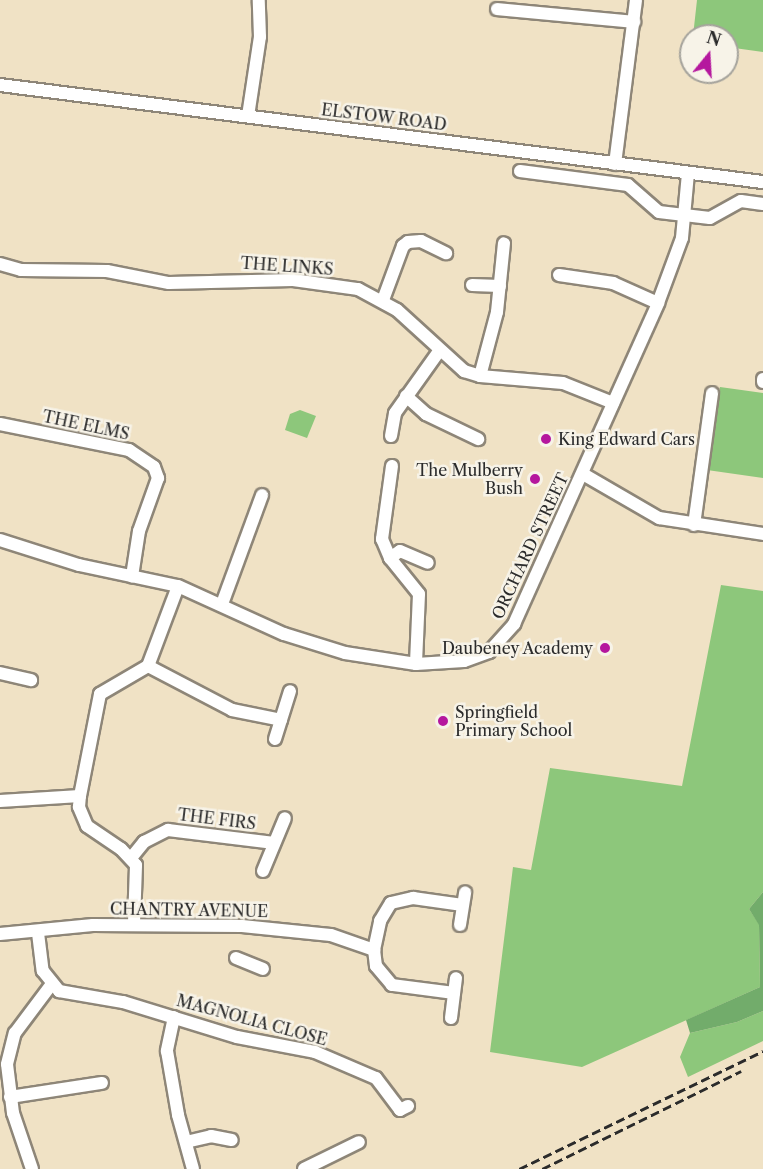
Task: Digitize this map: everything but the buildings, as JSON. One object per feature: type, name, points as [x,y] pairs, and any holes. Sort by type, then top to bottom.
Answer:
[{"type":"street","points":[[248,116],[260,36],[259,0]]},
{"type":"street","points":[[615,164],[636,0]]},
{"type":"street","points":[[497,8],[634,22]]},
{"type":"street","name":"ELSTOW ROAD","points":[[0,85],[763,182]]},
{"type":"street","points":[[520,171],[534,178],[628,185],[659,212],[710,218],[741,201],[763,204]]},
{"type":"street","name":"ORCHARD STREET","points":[[0,540],[132,576],[178,586],[319,646],[416,664],[464,661],[489,652],[514,624],[658,303],[682,238],[688,173]]},
{"type":"street","points":[[383,300],[399,254],[408,242],[421,241],[446,253]]},
{"type":"street","points":[[480,376],[507,262],[504,243]]},
{"type":"street","name":"THE LINKS","points":[[0,264],[21,270],[107,271],[169,283],[255,279],[311,281],[358,289],[383,300],[464,371],[480,376],[563,383],[613,403]]},
{"type":"street","points":[[559,275],[613,283],[658,303]]},
{"type":"street","points":[[472,285],[500,286]]},
{"type":"street","points":[[391,436],[395,413],[440,350]]},
{"type":"street","points":[[694,525],[712,393]]},
{"type":"street","points":[[406,396],[426,414],[478,438]]},
{"type":"street","name":"THE ELMS","points":[[0,424],[129,450],[154,467],[158,478],[139,531],[132,576]]},
{"type":"street","points":[[392,466],[382,539],[390,558],[419,594],[416,664]]},
{"type":"street","points":[[583,474],[659,518],[763,534]]},
{"type":"street","points":[[222,604],[262,495]]},
{"type":"street","points":[[390,558],[400,550],[428,563]]},
{"type":"street","points":[[134,923],[137,875],[131,858],[87,826],[79,807],[80,796],[100,694],[148,666],[178,586]]},
{"type":"street","points":[[148,666],[232,710],[281,720]]},
{"type":"street","points":[[0,673],[31,680]]},
{"type":"street","points":[[275,739],[290,691]]},
{"type":"street","points":[[0,801],[80,796]]},
{"type":"street","name":"THE FIRS","points":[[263,871],[285,818]]},
{"type":"street","name":"THE FIRS","points":[[131,858],[149,838],[168,830],[274,843]]},
{"type":"street","points":[[454,993],[392,985],[376,966],[374,950],[380,921],[391,903],[413,898],[464,899],[460,925]]},
{"type":"street","name":"CHANTRY AVENUE","points":[[0,934],[38,933],[134,923],[302,930],[331,935],[374,950]]},
{"type":"street","points":[[32,1169],[9,1097],[7,1064],[15,1033],[51,985],[43,971],[38,933]]},
{"type":"street","points":[[237,958],[264,969]]},
{"type":"street","points":[[451,1018],[456,978]]},
{"type":"street","name":"MAGNOLIA CLOSE","points":[[51,985],[69,995],[123,1002],[237,1037],[315,1052],[376,1078],[400,1110],[408,1106]]},
{"type":"street","points":[[174,1017],[168,1051],[193,1169]]},
{"type":"street","points":[[9,1097],[86,1091],[102,1083]]},
{"type":"street","points":[[186,1142],[212,1136],[232,1140]]},
{"type":"street","points":[[304,1169],[359,1142]]},
{"type":"green space","points":[[697,0],[763,0],[763,52],[739,49],[739,24],[694,24]]},
{"type":"green space","points":[[720,387],[763,393],[763,478],[707,470]]},
{"type":"green space","points":[[300,410],[316,416],[307,438],[285,430],[290,414]]},
{"type":"green space","points":[[721,585],[763,591],[763,892],[749,909],[759,924],[760,987],[582,1067],[490,1052],[513,867],[531,870],[550,768],[682,786]]},
{"type":"green space","points":[[763,892],[763,1011],[737,1022],[690,1033],[686,1020],[760,987],[759,925],[749,909]]},
{"type":"green space","points":[[763,1011],[763,1041],[688,1077],[680,1057],[690,1033],[737,1022]]},
{"type":"railway","points":[[519,1169],[763,1051]]},
{"type":"railway","points":[[542,1169],[741,1071]]},
{"type":"place","name":"King Edward Cars","points":[[546,439]]},
{"type":"place","name":"The Mulberry Bush","points":[[535,479]]},
{"type":"place","name":"Daubeney Academy","points":[[605,648]]},
{"type":"place","name":"Springfield Primary School","points":[[443,721]]}]
